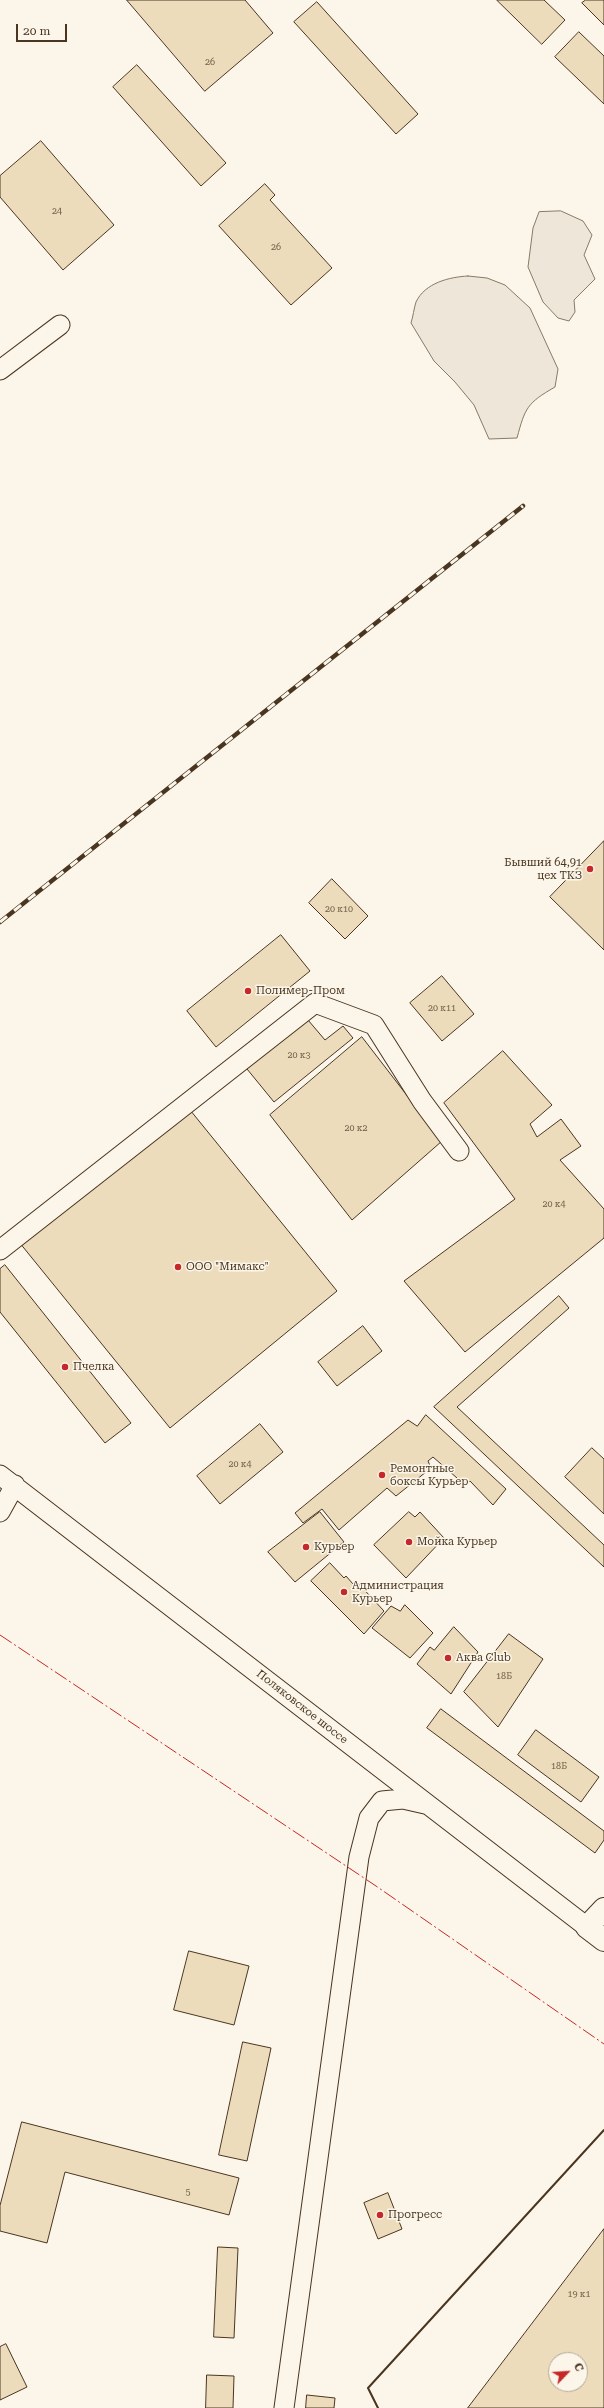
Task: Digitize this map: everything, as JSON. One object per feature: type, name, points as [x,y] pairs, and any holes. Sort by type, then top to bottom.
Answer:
[{"type":"main road","points":[[587,1927],[604,1908]]},
{"type":"main road","name":"Поляковское шоссе","points":[[587,1927],[604,1940]]},
{"type":"street","points":[[0,370],[60,325]]},
{"type":"street","points":[[0,1250],[315,1003],[374,1025],[422,1101],[459,1151]]},
{"type":"street","points":[[0,1512],[7,1480]]},
{"type":"street","name":"Поляковское шоссе","points":[[7,1480],[587,1927]]},
{"type":"street","points":[[284,2408],[359,1857],[369,1818],[382,1802],[403,1799],[428,1804]]},
{"type":"shaded area","points":[[561,211],[583,221],[592,235],[584,255],[595,279],[574,300],[575,312],[569,321],[558,318],[543,302],[528,267],[533,228],[539,212]]},
{"type":"shaded area","points":[[468,276],[487,278],[505,285],[530,308],[558,369],[555,387],[538,398],[528,407],[522,420],[517,438],[489,439],[474,405],[455,382],[434,361],[411,323],[416,302],[425,290],[438,282]]},
{"type":"building","points":[[127,0],[245,0],[273,33],[205,91]]},
{"type":"building","points":[[497,0],[544,0],[565,20],[542,44]]},
{"type":"building","points":[[586,0],[604,0],[604,25],[582,3]]},
{"type":"building","points":[[317,2],[418,114],[396,134],[294,22]]},
{"type":"building","points":[[579,32],[604,56],[604,104],[555,57]]},
{"type":"building","points":[[137,65],[226,163],[201,186],[113,87]]},
{"type":"building","points":[[41,141],[114,225],[63,270],[0,197],[0,176]]},
{"type":"building","points":[[265,184],[275,195],[270,200],[332,268],[291,305],[219,226]]},
{"type":"building","name":"Бывший 64,91 цех ТКЗ","points":[[604,841],[604,950],[550,897]]},
{"type":"building","points":[[332,879],[368,916],[345,939],[309,903]]},
{"type":"building","name":"Полимер-Пром","points":[[281,935],[310,971],[216,1047],[187,1011]]},
{"type":"building","points":[[442,976],[474,1014],[442,1041],[410,1003]]},
{"type":"building","name":"Полимер-Пром","points":[[308,1020],[325,1040],[343,1026],[353,1038],[274,1102],[247,1069]]},
{"type":"building","points":[[362,1037],[442,1141],[352,1220],[270,1115]]},
{"type":"building","points":[[503,1051],[552,1105],[530,1124],[537,1137],[561,1119],[581,1146],[560,1160],[604,1209],[604,1238],[465,1352],[404,1281],[515,1199],[444,1103]]},
{"type":"building","name":"ООО \"Мимакс\"","points":[[186,1105],[337,1291],[170,1428],[19,1242]]},
{"type":"building","name":"Пчелка","points":[[5,1265],[131,1423],[105,1443],[0,1312],[0,1269]]},
{"type":"building","points":[[559,1296],[569,1308],[457,1407],[604,1545],[604,1567],[434,1407]]},
{"type":"building","points":[[363,1326],[382,1351],[337,1386],[318,1362]]},
{"type":"building","name":"Ремонтные боксы Курьер","points":[[426,1415],[506,1489],[493,1505],[470,1481],[465,1485],[433,1457],[428,1461],[431,1468],[396,1496],[387,1488],[339,1530],[322,1509],[303,1523],[295,1513],[408,1420],[417,1426]]},
{"type":"building","points":[[260,1424],[283,1452],[220,1504],[197,1476]]},
{"type":"building","points":[[592,1448],[604,1459],[604,1514],[565,1477]]},
{"type":"building","name":"Курьер","points":[[320,1512],[344,1542],[295,1582],[268,1552]]},
{"type":"building","name":"Мойка Курьер","points":[[409,1512],[415,1517],[420,1512],[444,1538],[406,1578],[374,1545]]},
{"type":"building","name":"Администрация Курьер","points":[[330,1563],[344,1578],[346,1576],[353,1584],[357,1582],[384,1611],[364,1634],[311,1581]]},
{"type":"building","points":[[405,1605],[433,1633],[410,1658],[372,1628],[391,1606],[400,1611]]},
{"type":"building","name":"Аква Club","points":[[454,1627],[478,1652],[451,1694],[417,1664],[430,1647],[434,1650]]},
{"type":"building","points":[[509,1634],[543,1659],[498,1727],[464,1692]]},
{"type":"building","points":[[441,1709],[604,1831],[604,1840],[595,1853],[427,1728]]},
{"type":"building","points":[[536,1730],[599,1777],[581,1802],[518,1755]]},
{"type":"building","points":[[189,1951],[249,1966],[234,2025],[174,2010]]},
{"type":"building","points":[[243,2042],[271,2048],[247,2161],[219,2155]]},
{"type":"building","points":[[22,2122],[239,2178],[229,2215],[65,2172],[47,2243],[0,2231],[0,2206]]},
{"type":"building","points":[[388,2193],[402,2229],[378,2239],[364,2203]]},
{"type":"building","points":[[604,2229],[604,2408],[468,2408]]},
{"type":"building","points":[[218,2247],[238,2248],[234,2338],[214,2337]]},
{"type":"building","points":[[6,2344],[27,2387],[0,2400],[0,2347]]},
{"type":"building","points":[[207,2375],[234,2376],[233,2408],[206,2408]]},
{"type":"building","points":[[307,2395],[335,2398],[334,2408],[306,2408]]},
{"type":"railway","points":[[0,922],[523,506]]},
{"type":"fence","points":[[378,2408],[368,2388],[604,2130]]},
{"type":"wall","points":[[378,2408],[368,2388],[604,2130]]},
{"type":"power","points":[[0,1635],[376,1886],[604,2044]]},
{"type":"place","name":"Бывший 64,91 цех ТКЗ","points":[[590,869]]},
{"type":"place","name":"Полимер-Пром","points":[[248,991]]},
{"type":"place","name":"ООО \"Мимакс\"","points":[[178,1267]]},
{"type":"place","name":"Пчелка","points":[[65,1367]]},
{"type":"place","name":"Ремонтные боксы Курьер","points":[[382,1475]]},
{"type":"place","name":"Мойка Курьер","points":[[409,1542]]},
{"type":"place","name":"Курьер","points":[[306,1547]]},
{"type":"place","name":"Администрация Курьер","points":[[344,1592]]},
{"type":"place","name":"Аква Club","points":[[448,1658]]},
{"type":"place","name":"Прогресс","points":[[380,2215]]}]
